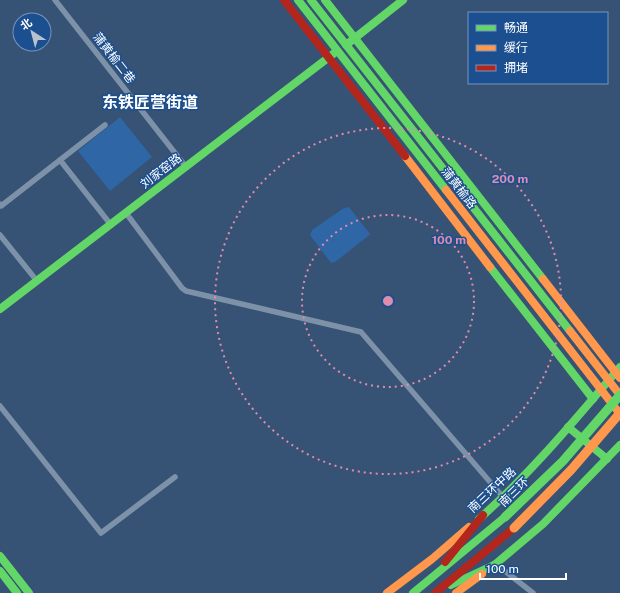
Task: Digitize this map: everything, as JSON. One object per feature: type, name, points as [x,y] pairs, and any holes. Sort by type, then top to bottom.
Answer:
[{"type":"main road","points":[[284,0],[593,398]]},
{"type":"main road","name":"蒲黄榆路","points":[[298,0],[620,414]]},
{"type":"main road","name":"蒲黄榆路","points":[[311,0],[620,395]]},
{"type":"main road","points":[[325,0],[618,372]]},
{"type":"main road","points":[[346,45],[403,0]]},
{"type":"main road","name":"刘家窑路","points":[[0,309],[338,51]]},
{"type":"main road","points":[[454,220],[458,206]]},
{"type":"main road","name":"南三环中路","points":[[387,593],[432,559],[484,515],[520,481],[608,380],[618,372]]},
{"type":"main road","name":"南三环","points":[[413,593],[430,581],[505,517],[563,461],[620,395]]},
{"type":"main road","name":"南三环","points":[[436,592],[514,528],[571,470],[620,414]]},
{"type":"main road","points":[[568,427],[607,459]]},
{"type":"main road","points":[[456,593],[496,564],[537,528],[620,445]]},
{"type":"main road","points":[[430,581],[484,515]]},
{"type":"main road","points":[[0,556],[29,593]]},
{"type":"main road","points":[[436,592],[496,564]]},
{"type":"main road","points":[[0,571],[17,593]]},
{"type":"street","name":"蒲黄榆二巷","points":[[55,0],[186,167]]},
{"type":"street","points":[[1,205],[105,125]]},
{"type":"street","points":[[60,160],[111,225]]},
{"type":"street","points":[[126,213],[186,291],[361,332],[503,497]]},
{"type":"street","points":[[0,235],[37,281]]},
{"type":"street","points":[[0,406],[101,532],[175,477]]},
{"type":"street","points":[[496,564],[533,593]]},
{"type":"shaded area","points":[[120,117],[152,157],[110,191],[78,151]]},
{"type":"shaded area","points":[[349,207],[370,234],[335,262],[331,263],[310,235],[312,230],[344,208]]},
{"type":"traffic: fast","points":[[298,0],[446,190]]},
{"type":"traffic: fast","points":[[311,0],[570,331]]},
{"type":"traffic: fast","points":[[325,0],[543,279]]},
{"type":"traffic: fast","points":[[346,45],[403,0]]},
{"type":"traffic: fast","points":[[0,309],[337,51]]},
{"type":"traffic: fast","points":[[490,267],[593,399]]},
{"type":"traffic: fast","points":[[479,519],[535,465],[620,367]]},
{"type":"traffic: fast","points":[[505,517],[563,461],[620,395]]},
{"type":"traffic: fast","points":[[568,427],[607,459]]},
{"type":"traffic: fast","points":[[492,567],[543,524],[620,445]]},
{"type":"traffic: fast","points":[[413,593],[505,517]]},
{"type":"traffic: fast","points":[[0,556],[29,593]]},
{"type":"traffic: fast","points":[[451,585],[496,564]]},
{"type":"traffic: fast","points":[[0,571],[17,593]]},
{"type":"traffic: slow","points":[[405,156],[490,267]]},
{"type":"traffic: slow","points":[[446,190],[620,414]]},
{"type":"traffic: slow","points":[[543,279],[620,378]]},
{"type":"traffic: slow","points":[[570,331],[620,395]]},
{"type":"traffic: slow","points":[[514,528],[571,470],[620,413]]},
{"type":"traffic: slow","points":[[387,593],[432,559],[469,527]]},
{"type":"traffic: slow","points":[[456,593],[482,574]]},
{"type":"traffic: jam","points":[[284,0],[405,156]]},
{"type":"traffic: jam","points":[[445,562],[483,515]]},
{"type":"traffic: jam","points":[[435,593],[514,528]]},
{"type":"district","name":"东铁匠营街道","points":[[150,102]]}]
